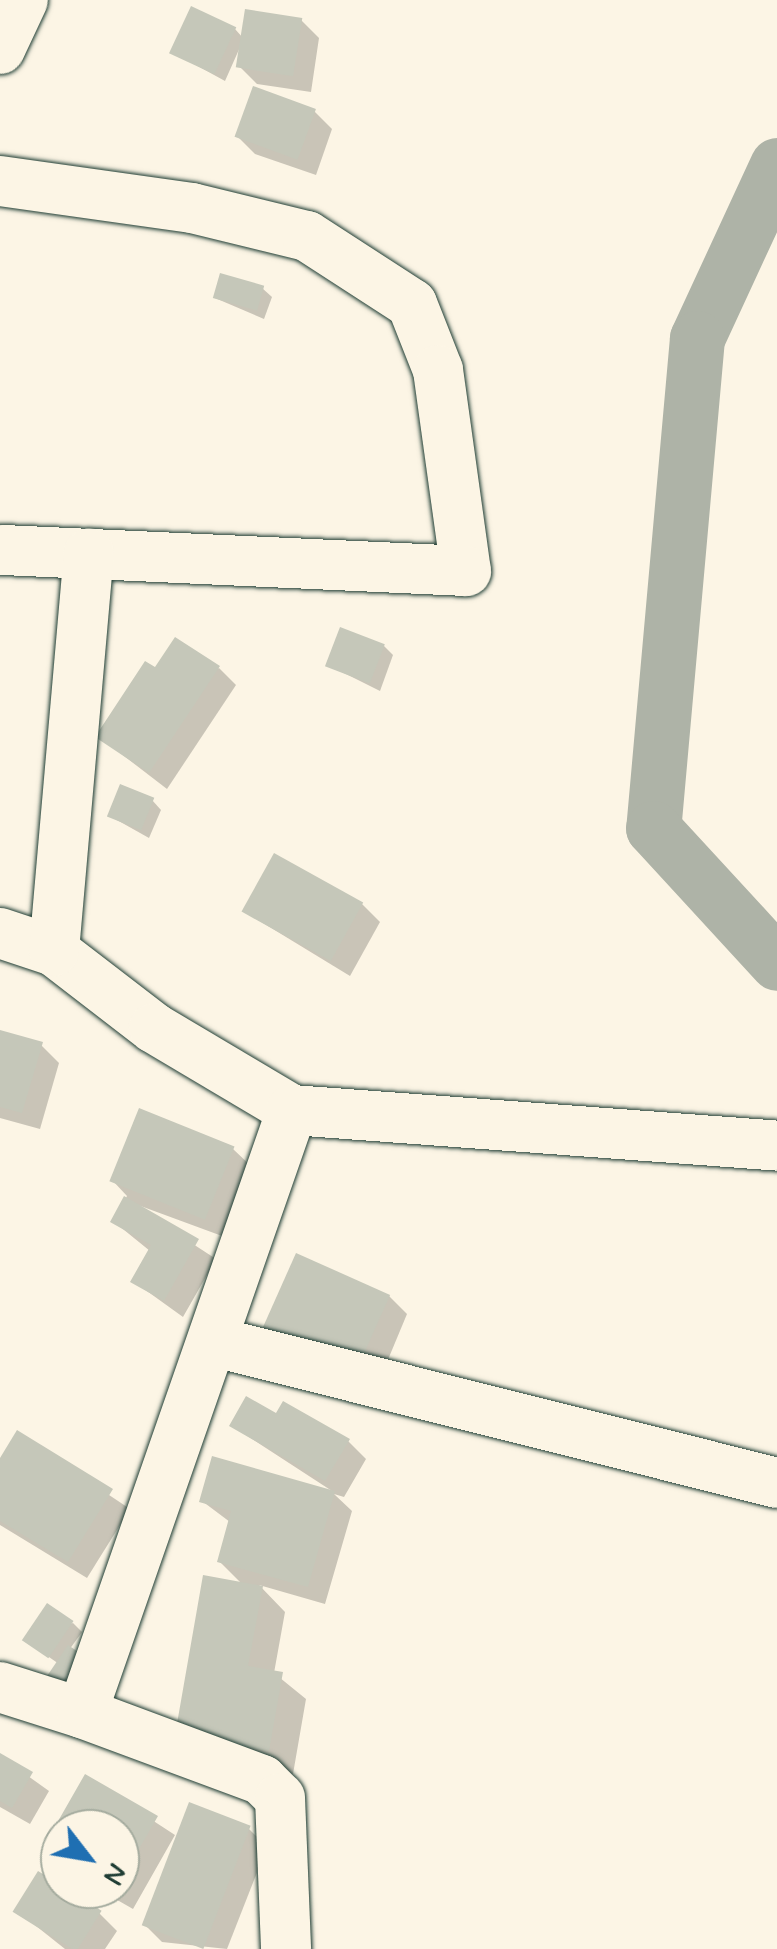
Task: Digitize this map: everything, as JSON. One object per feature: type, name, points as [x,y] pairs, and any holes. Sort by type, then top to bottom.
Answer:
[{"type":"street","points":[[0,49],[23,0]]},
{"type":"street","points":[[0,181],[192,208],[307,236],[412,304],[438,370],[466,572],[0,550]]},
{"type":"street","points":[[54,952],[90,554]]},
{"type":"street","points":[[0,933],[54,952],[154,1028],[292,1110],[777,1146]]},
{"type":"street","points":[[82,1713],[215,1342],[292,1110]]},
{"type":"street","points":[[215,1342],[777,1484]]},
{"type":"street","points":[[0,1687],[262,1780],[280,1798],[286,1949]]},
{"type":"building","points":[[191,6],[236,27],[214,74],[169,53]]},
{"type":"building","points":[[245,9],[302,18],[293,76],[236,67]]},
{"type":"building","points":[[253,86],[316,109],[297,160],[235,137]]},
{"type":"building","points":[[220,273],[264,286],[257,311],[213,298]]},
{"type":"building","points":[[340,627],[385,644],[370,683],[325,666]]},
{"type":"building","points":[[175,637],[220,666],[149,773],[95,737],[145,661],[155,667]]},
{"type":"building","points":[[120,784],[154,798],[141,830],[107,816]]},
{"type":"building","points":[[274,853],[363,902],[331,961],[242,912]]},
{"type":"building","points":[[0,1030],[43,1042],[22,1113],[0,1107]]},
{"type":"building","points":[[139,1108],[234,1147],[205,1220],[109,1181]]},
{"type":"building","points":[[124,1196],[199,1239],[164,1301],[130,1282],[151,1245],[110,1222]]},
{"type":"building","points":[[296,1253],[390,1295],[356,1372],[262,1330]]},
{"type":"building","points":[[246,1396],[276,1413],[283,1401],[350,1439],[325,1481],[229,1426]]},
{"type":"building","points":[[17,1430],[113,1489],[68,1562],[0,1521],[0,1458]]},
{"type":"building","points":[[212,1456],[335,1491],[308,1587],[217,1562],[231,1511],[199,1502]]},
{"type":"building","points":[[203,1575],[263,1586],[248,1666],[283,1672],[269,1751],[175,1735]]},
{"type":"building","points":[[47,1603],[74,1621],[48,1658],[22,1640]]},
{"type":"building","points":[[68,1645],[95,1663],[69,1700],[43,1682]]},
{"type":"building","points":[[0,1753],[33,1772],[12,1808],[0,1801]]},
{"type":"building","points":[[85,1774],[158,1816],[140,1847],[140,1809],[65,1809]]},
{"type":"building","points":[[189,1802],[251,1826],[203,1949],[142,1925]]},
{"type":"building","points":[[38,1871],[40,1909],[102,1911],[78,1949],[13,1912]]},
{"type":"waterway","points":[[777,165],[697,338],[653,828],[777,963]]}]
